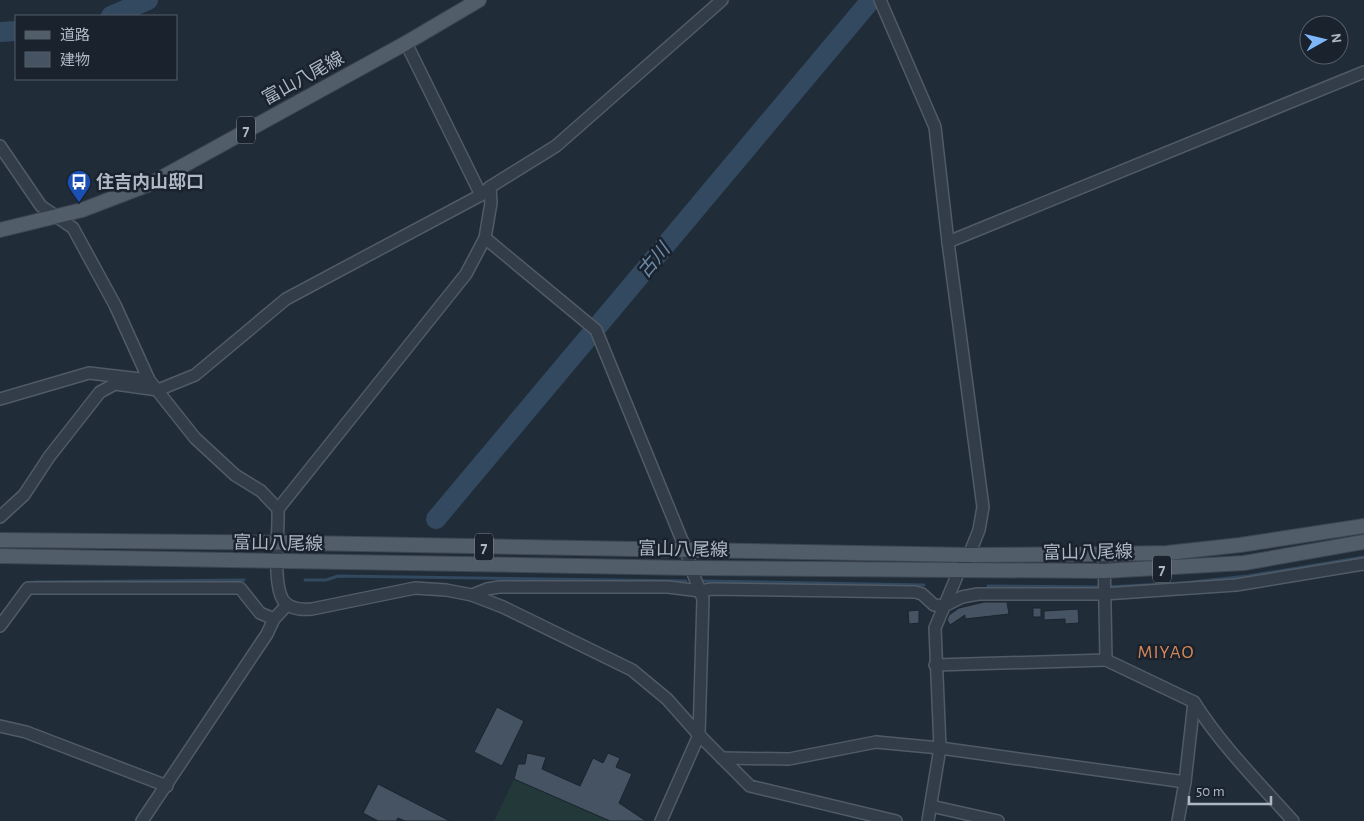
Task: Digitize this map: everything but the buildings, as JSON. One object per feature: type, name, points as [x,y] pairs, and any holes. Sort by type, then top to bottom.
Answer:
[{"type":"main road","name":"富山八尾線","points":[[0,230],[90,207],[150,184],[406,43],[479,0]]},
{"type":"main road","name":"富山八尾線","points":[[0,540],[968,555],[1104,554],[1167,552],[1240,545],[1364,526]]},
{"type":"main road","name":"富山八尾線","points":[[0,556],[691,568],[1104,572],[1244,563],[1364,542]]},
{"type":"street","points":[[0,517],[24,495],[49,457],[100,392],[115,384],[158,390],[196,375],[300,290],[481,195],[490,187],[556,146],[722,0]]},
{"type":"street","points":[[880,0],[935,127],[948,242],[983,507],[979,530],[935,628],[935,665],[940,748],[928,821]]},
{"type":"street","points":[[406,43],[481,195]]},
{"type":"street","points":[[948,242],[1364,72]]},
{"type":"street","points":[[0,146],[41,206],[73,228],[115,305],[149,380],[195,438],[235,475],[261,491],[278,509],[280,591],[287,604],[294,608],[305,610],[415,588],[446,590],[472,595],[503,607],[632,670],[667,699],[750,786],[896,821]]},
{"type":"street","points":[[278,509],[466,274],[485,238],[491,203],[490,187]]},
{"type":"street","points":[[485,238],[596,330],[686,550],[703,599],[700,735],[661,821]]},
{"type":"street","points":[[0,399],[89,373],[149,380]]},
{"type":"street","points":[[1104,554],[1106,660]]},
{"type":"street","points":[[472,595],[487,588],[499,586],[668,587],[700,591],[712,589],[915,592],[922,594],[934,606],[944,606],[962,597],[978,594],[1104,594],[1236,585],[1364,564]]},
{"type":"street","points":[[0,626],[28,588],[240,588],[260,613],[274,620]]},
{"type":"street","points":[[142,821],[267,634],[274,620],[287,604]]},
{"type":"street","points":[[935,665],[1106,660],[1194,702],[1240,762],[1293,821]]},
{"type":"street","points":[[1178,821],[1185,782],[1194,702]]},
{"type":"street","points":[[0,726],[26,732],[167,786]]},
{"type":"street","points":[[722,758],[790,759],[876,742],[940,748],[1185,782]]},
{"type":"street","points":[[931,806],[998,821]]},
{"type":"green space","points":[[514,779],[610,821],[494,821]]},
{"type":"waterway","points":[[113,15],[148,0]]},
{"type":"waterway","name":"古川","points":[[436,519],[871,0]]},
{"type":"waterway","points":[[0,32],[15,31]]},
{"type":"waterway","points":[[988,586],[1107,587],[1183,583],[1248,576],[1364,557]]},
{"type":"waterway","points":[[305,580],[326,580],[338,576],[686,581]]},
{"type":"waterway","points":[[35,582],[244,580]]},
{"type":"waterway","points":[[702,581],[924,585]]},
{"type":"place","name":"住吉内山邸口","points":[[79,203]]},
{"type":"district","name":"MIYAO","points":[[1166,651]]}]
